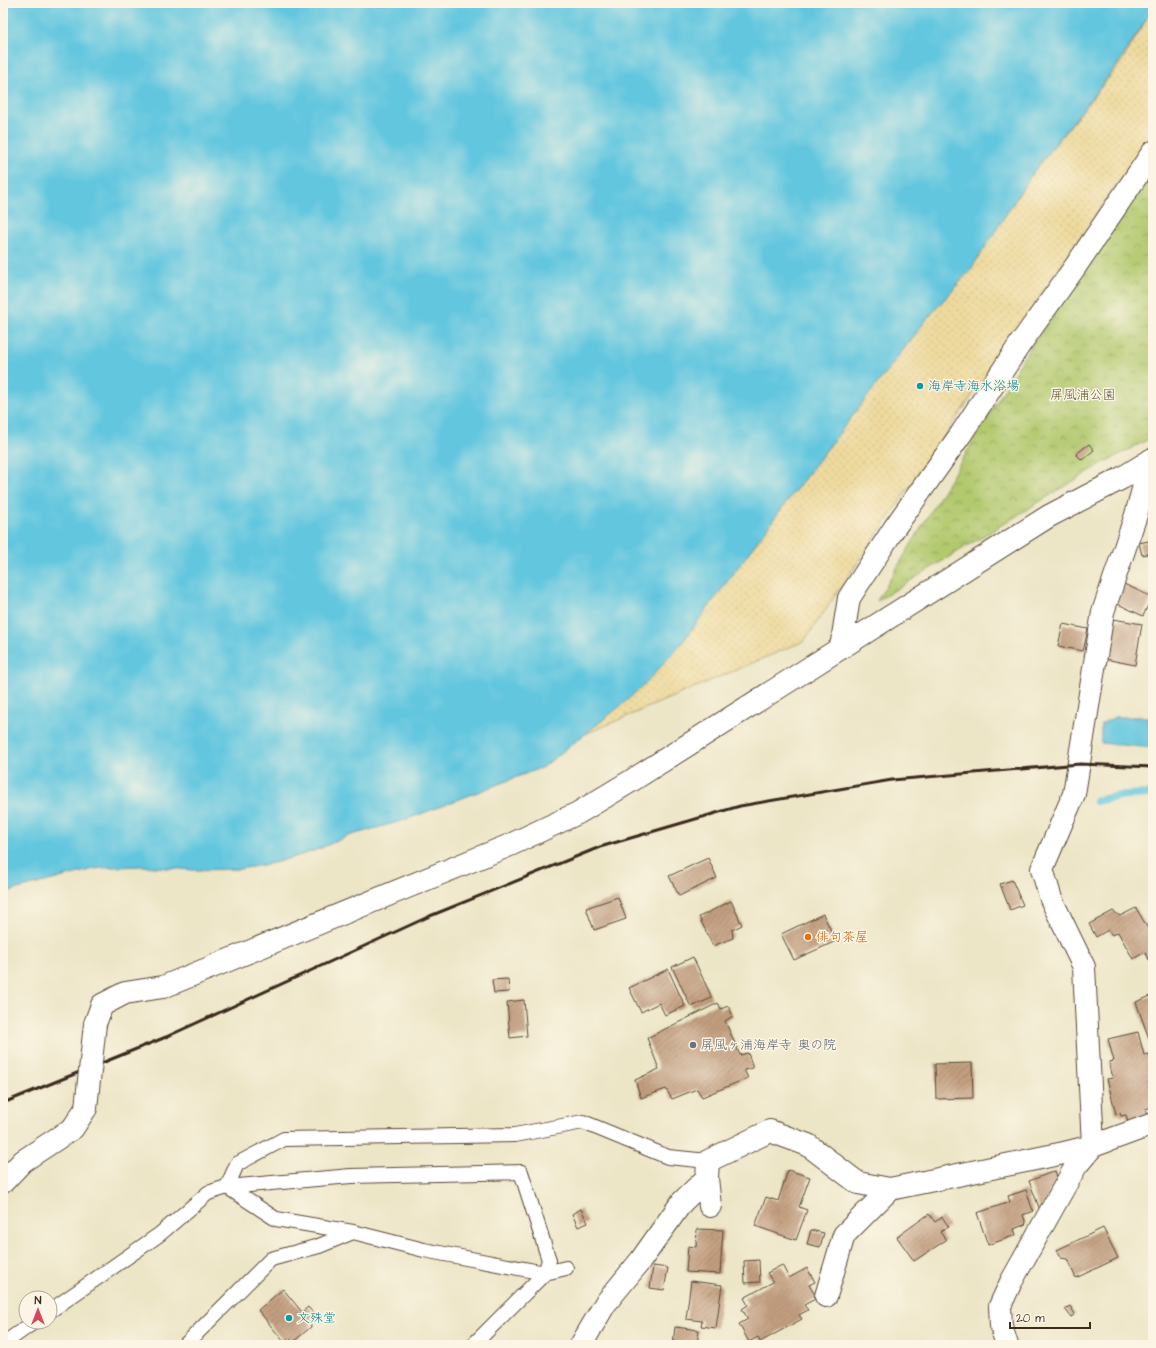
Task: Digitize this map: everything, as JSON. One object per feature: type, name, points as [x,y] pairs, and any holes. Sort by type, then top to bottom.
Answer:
[{"type":"street","points":[[841,648],[849,598],[895,527],[961,434],[1020,344],[1075,267],[1153,152]]},
{"type":"street","points":[[3,1182],[23,1160],[74,1128],[86,1108],[95,1024],[102,1005],[125,993],[163,987],[510,845],[578,813],[631,781],[1049,516],[1122,478],[1152,459]]},
{"type":"street","points":[[1008,1345],[1001,1326],[1000,1306],[1011,1282],[1076,1166],[1093,1146],[1084,967],[1051,899],[1042,869],[1074,794],[1080,764],[1103,612],[1136,515],[1152,459]]},
{"type":"street","points":[[581,1345],[605,1304],[641,1260],[682,1202],[707,1170],[770,1131],[808,1145],[858,1184],[890,1189],[1093,1146],[1153,1124]]},
{"type":"street","points":[[707,1170],[710,1206]]},
{"type":"street","points":[[826,1296],[844,1235],[890,1189]]},
{"type":"lane","points":[[228,1188],[237,1164],[284,1139],[515,1135],[583,1122],[668,1157],[707,1170]]},
{"type":"lane","points":[[58,1305],[160,1234],[208,1193],[228,1188],[351,1176],[521,1172],[549,1260],[545,1273],[473,1345]]},
{"type":"lane","points":[[228,1188],[276,1219],[353,1232],[431,1252],[545,1273],[566,1268]]},
{"type":"lane","points":[[185,1345],[271,1259],[320,1246],[353,1232]]},
{"type":"lane","points":[[3,1344],[23,1330]]},
{"type":"sand","name":"海岸寺海水浴場","points":[[1153,8],[1153,131],[804,641],[583,735],[1122,61]]},
{"type":"green space","name":"屏風浦公園","points":[[1153,169],[1153,437],[1103,463],[877,601],[1024,357]]},
{"type":"water","points":[[3,3],[1153,3],[1153,9],[1118,64],[1032,174],[971,269],[927,319],[785,504],[681,644],[648,681],[623,704],[543,767],[405,820],[348,836],[314,851],[274,863],[240,869],[194,870],[143,866],[112,867],[94,869],[3,893]]},
{"type":"water","points":[[1115,717],[1149,717],[1153,720],[1153,748],[1101,743],[1101,724]]},
{"type":"building","points":[[1089,444],[1094,450],[1082,460],[1076,454]]},
{"type":"building","points":[[1153,540],[1153,553],[1142,555],[1139,543]]},
{"type":"building","points":[[1124,584],[1152,597],[1143,616],[1116,603]]},
{"type":"building","points":[[1113,619],[1142,624],[1135,665],[1105,659]]},
{"type":"building","points":[[1063,624],[1088,629],[1083,651],[1058,646]]},
{"type":"building","points":[[708,858],[717,878],[679,896],[669,876]]},
{"type":"building","points":[[1012,880],[1023,905],[1010,910],[1000,884]]},
{"type":"building","points":[[618,897],[626,919],[594,930],[586,908]]},
{"type":"building","points":[[731,901],[742,925],[732,930],[733,938],[713,946],[699,917]]},
{"type":"building","points":[[1136,908],[1153,937],[1153,958],[1149,960],[1145,952],[1133,959],[1118,932],[1112,935],[1108,930],[1096,937],[1089,924],[1113,911],[1120,916]]},
{"type":"building","name":"俳句茶屋","points":[[823,914],[836,941],[794,960],[781,934]]},
{"type":"building","points":[[693,957],[712,998],[691,1007],[672,967]]},
{"type":"building","points":[[668,969],[685,1006],[665,1015],[659,1003],[641,1012],[629,988]]},
{"type":"building","points":[[508,979],[509,992],[494,993],[492,980]]},
{"type":"building","points":[[1153,995],[1153,1050],[1136,1002]]},
{"type":"building","points":[[524,1000],[527,1036],[510,1038],[507,1002]]},
{"type":"building","name":"屏風ヶ浦海岸寺 奥の院","points":[[718,1003],[721,1009],[728,1006],[733,1016],[725,1021],[740,1055],[748,1053],[753,1068],[744,1070],[748,1078],[702,1097],[697,1089],[672,1099],[666,1089],[641,1098],[635,1080],[659,1069],[647,1038]]},
{"type":"building","points":[[1138,1032],[1144,1055],[1149,1054],[1153,1069],[1153,1107],[1145,1109],[1147,1117],[1128,1122],[1126,1115],[1121,1116],[1120,1113],[1116,1114],[1107,1079],[1113,1078],[1109,1062],[1114,1061],[1108,1039]]},
{"type":"building","points":[[972,1063],[973,1098],[936,1099],[935,1064]]},
{"type":"building","points":[[788,1170],[810,1177],[799,1207],[807,1210],[796,1240],[755,1226],[766,1197],[778,1201]]},
{"type":"building","points":[[1055,1171],[1058,1180],[1040,1210],[1029,1181]]},
{"type":"building","points":[[1026,1190],[1033,1211],[1023,1215],[1026,1224],[1014,1229],[1016,1235],[988,1245],[977,1213],[1010,1202],[1008,1196]]},
{"type":"building","points":[[581,1209],[588,1223],[578,1227],[572,1214]]},
{"type":"building","points":[[929,1214],[935,1222],[942,1217],[949,1227],[940,1232],[946,1240],[914,1261],[897,1237]]},
{"type":"building","points":[[1103,1228],[1118,1258],[1076,1278],[1067,1259],[1061,1258],[1057,1250]]},
{"type":"building","points":[[697,1229],[723,1230],[720,1274],[686,1272],[688,1246],[696,1247]]},
{"type":"building","points":[[811,1230],[824,1233],[820,1247],[807,1244]]},
{"type":"building","points":[[759,1260],[760,1282],[745,1283],[744,1261]]},
{"type":"building","points":[[782,1265],[789,1278],[807,1268],[815,1282],[809,1285],[817,1298],[804,1305],[808,1310],[799,1315],[802,1319],[760,1342],[758,1337],[749,1342],[739,1324],[748,1319],[742,1309],[748,1305],[744,1298],[773,1282],[767,1273]]},
{"type":"building","points":[[653,1266],[668,1268],[664,1290],[650,1288]]},
{"type":"building","points":[[691,1281],[722,1285],[716,1328],[701,1326],[702,1321],[686,1319]]},
{"type":"building","name":"文殊堂","points":[[283,1289],[302,1312],[308,1307],[316,1316],[310,1321],[311,1327],[293,1342],[289,1338],[284,1342],[258,1310]]},
{"type":"building","points":[[1070,1306],[1075,1314],[1071,1317],[1065,1309]]},
{"type":"building","points":[[675,1327],[699,1330],[697,1345],[673,1345]]},
{"type":"waterway","points":[[1096,801],[1124,795],[1153,794]]},
{"type":"railway","points":[[3,1103],[166,1037],[430,916],[600,847],[740,806],[892,780],[1080,764],[1153,767]]},
{"type":"place","name":"海岸寺海水浴場","points":[[920,386]]},
{"type":"place","name":"俳句茶屋","points":[[808,937]]},
{"type":"place","name":"屏風ヶ浦海岸寺 奥の院","points":[[693,1045]]},
{"type":"place","name":"文殊堂","points":[[289,1318]]}]
